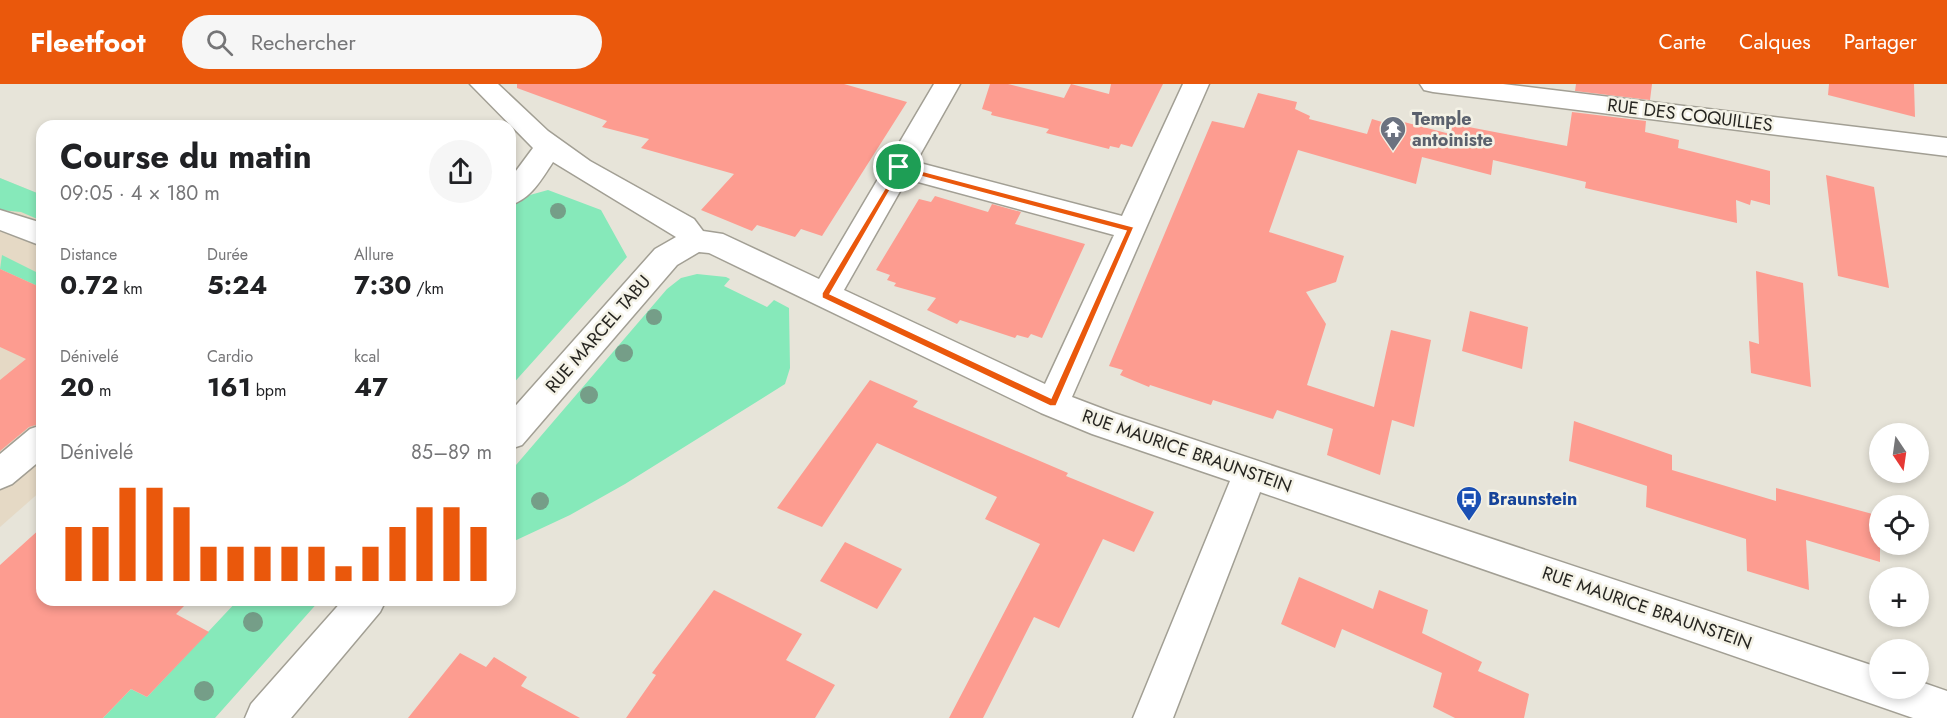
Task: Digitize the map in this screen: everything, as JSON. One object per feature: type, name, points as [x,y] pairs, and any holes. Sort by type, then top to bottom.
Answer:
[{"type":"street","points":[[483,84],[549,146],[631,199],[684,226],[694,241]]},
{"type":"street","points":[[825,296],[947,84]]},
{"type":"street","points":[[1053,403],[1196,84]]},
{"type":"street","name":"RUE DES COQUILLES","points":[[1433,84],[1947,147]]},
{"type":"street","points":[[516,190],[526,181],[549,146]]},
{"type":"street","points":[[899,167],[1131,229]]},
{"type":"street","points":[[0,220],[36,232]]},
{"type":"street","name":"RUE MAURICE BRAUNSTEIN","points":[[694,241],[704,240],[726,246],[825,296],[1053,403],[1104,424],[1869,683]]},
{"type":"street","name":"RUE MARCEL TABU","points":[[516,428],[666,256],[694,241]]},
{"type":"street","points":[[0,474],[36,444]]},
{"type":"street","points":[[1153,718],[1250,474]]},
{"type":"street","points":[[265,718],[362,606]]},
{"type":"street","points":[[1914,699],[1947,711]]},
{"type":"shaded area","points":[[0,178],[36,193],[36,495],[0,527]]},
{"type":"green space","points":[[0,178],[36,193],[36,218],[21,212],[0,210]]},
{"type":"green space","points":[[548,190],[601,210],[627,257],[516,380],[516,201],[519,198]]},
{"type":"green space","points":[[2,255],[36,272],[36,285],[0,269]]},
{"type":"green space","points":[[697,274],[726,277],[730,279],[724,286],[767,307],[774,300],[789,308],[790,368],[785,384],[625,484],[570,515],[516,540],[516,465],[667,289],[681,278]]},
{"type":"green space","points":[[232,606],[315,606],[215,718],[103,718],[131,689],[147,697]]},
{"type":"building","points":[[517,84],[844,84],[907,102],[822,236],[801,229],[795,237],[757,225],[752,231],[701,210],[734,174],[641,148],[649,139],[602,127],[607,121],[517,88]]},
{"type":"building","points":[[990,84],[1008,84],[1064,98],[1071,84],[1109,94],[1111,84],[1163,84],[1132,147],[1121,144],[1119,148],[1110,146],[1109,149],[1046,133],[1049,129],[991,115],[992,112],[982,109]]},
{"type":"building","points":[[1576,84],[1652,84],[1650,100],[1575,91]]},
{"type":"building","points":[[1829,84],[1914,84],[1915,117],[1828,95]]},
{"type":"building","points":[[1258,93],[1297,102],[1295,109],[1310,116],[1309,119],[1367,134],[1372,119],[1392,125],[1394,123],[1402,125],[1404,122],[1450,134],[1453,124],[1567,146],[1572,112],[1646,121],[1645,132],[1679,140],[1678,148],[1770,171],[1770,205],[1751,200],[1750,205],[1736,200],[1737,223],[1585,188],[1586,182],[1493,160],[1491,175],[1422,157],[1416,184],[1298,150],[1269,232],[1344,256],[1336,282],[1306,292],[1326,324],[1307,385],[1374,407],[1391,330],[1431,340],[1414,427],[1392,420],[1380,475],[1327,455],[1333,429],[1277,410],[1273,419],[1213,400],[1211,405],[1150,385],[1149,387],[1120,375],[1123,370],[1109,366],[1212,121],[1244,128]]},
{"type":"building","points":[[1826,175],[1874,187],[1889,288],[1838,276]]},
{"type":"building","points":[[935,196],[988,212],[992,204],[1021,212],[1015,224],[1085,244],[1042,338],[1031,334],[1028,338],[1017,335],[1015,338],[960,320],[957,324],[927,310],[936,298],[894,286],[896,283],[887,280],[890,275],[876,270],[919,199],[931,202]]},
{"type":"building","points":[[0,269],[36,285],[36,425],[29,427],[0,451],[0,380],[26,359],[0,347]]},
{"type":"building","points":[[1756,271],[1803,283],[1811,387],[1751,373],[1749,341],[1759,344]]},
{"type":"building","points":[[1470,311],[1528,327],[1522,369],[1462,351]]},
{"type":"building","points":[[870,380],[918,401],[913,407],[1068,473],[1066,476],[1154,512],[1134,552],[1103,539],[1059,628],[1034,617],[983,718],[949,718],[1040,544],[985,519],[997,497],[877,443],[822,527],[777,508]]},
{"type":"building","points":[[1574,421],[1672,455],[1672,470],[1776,501],[1776,488],[1869,513],[1869,555],[1880,555],[1880,562],[1806,540],[1809,590],[1747,571],[1746,539],[1646,507],[1647,486],[1569,461]]},
{"type":"building","points":[[36,532],[36,606],[184,606],[176,614],[209,632],[147,697],[131,689],[103,718],[0,718],[0,565]]},
{"type":"building","points":[[845,542],[902,569],[877,609],[820,581]]},
{"type":"building","points":[[1299,577],[1373,609],[1379,590],[1428,610],[1422,633],[1482,662],[1478,671],[1529,694],[1524,718],[1455,718],[1433,707],[1442,673],[1342,629],[1335,648],[1281,624]]},
{"type":"building","points":[[714,590],[802,634],[786,660],[835,685],[815,718],[626,718],[656,675],[652,673]]},
{"type":"building","points":[[460,653],[486,667],[494,657],[527,677],[521,686],[580,718],[408,718]]},
{"type":"place","name":"Temple antoiniste","points":[[1393,152]]},
{"type":"place","name":"Braunstein","points":[[1469,522]]},
{"type":"route","points":[[899,167],[1131,229],[1053,403],[825,296],[899,167]]}]
